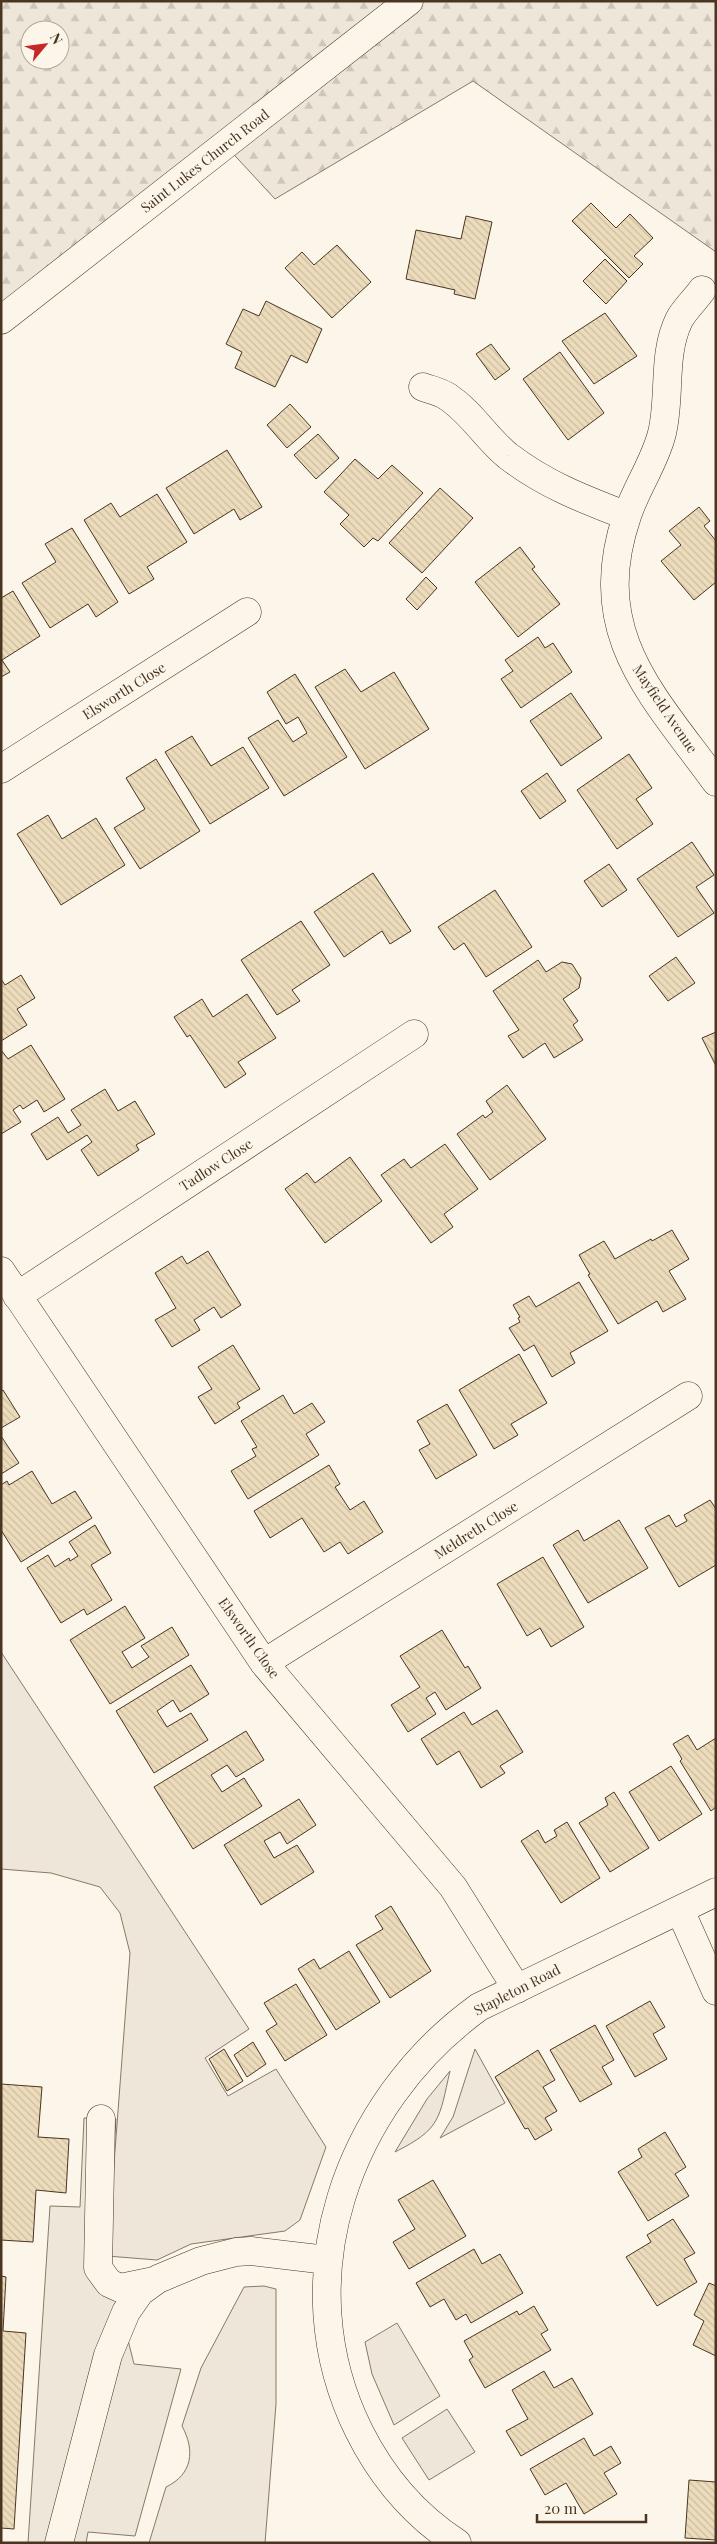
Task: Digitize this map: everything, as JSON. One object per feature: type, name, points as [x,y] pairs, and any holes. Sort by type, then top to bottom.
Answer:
[{"type":"street","name":"Saint Lukes Church Road","points":[[1,320],[409,1]]},
{"type":"street","name":"Mayfield Avenue","points":[[702,290],[680,319],[671,343],[662,433],[626,516],[618,552],[613,597],[618,624],[628,653],[645,683],[716,782]]},
{"type":"street","points":[[423,387],[447,396],[466,410],[506,454],[531,473],[563,492],[626,516]]},
{"type":"street","name":"Elsworth Close","points":[[1,769],[247,612]]},
{"type":"street","name":"Tadlow Close","points":[[17,1296],[414,1034]]},
{"type":"street","name":"Elsworth Close","points":[[1,1271],[264,1663],[453,1888],[517,1989]]},
{"type":"street","name":"Meldreth Close","points":[[264,1663],[688,1396]]},
{"type":"street","name":"Stapleton Road","points":[[457,2543],[437,2529],[397,2491],[373,2460],[349,2411],[331,2355],[326,2304],[327,2260],[339,2206],[363,2142],[391,2095],[421,2058],[454,2026],[479,2008],[716,1892]]},
{"type":"street","points":[[680,1910],[716,1991]]},
{"type":"street","points":[[101,2119],[98,2268],[109,2283],[120,2288],[158,2280]]},
{"type":"street","points":[[59,2543],[71,2503],[108,2355],[126,2312],[140,2292],[158,2280],[201,2261],[236,2252],[252,2251],[327,2260]]},
{"type":"green space","points":[[1,1],[716,1],[716,252],[473,81],[275,199],[225,145],[1,320]]},
{"type":"green space","points":[[1,1652],[249,2029],[205,2058],[228,2096],[276,2069],[326,2147],[300,2220],[285,2231],[191,2244],[157,2260],[107,2256],[130,1953],[120,1913],[100,1887],[51,1873],[1,1869]]},
{"type":"green space","points":[[475,2049],[505,2103],[440,2138],[453,2117]]},
{"type":"green space","points":[[450,2071],[436,2121],[421,2136],[395,2152],[427,2099]]},
{"type":"green space","points":[[264,2286],[276,2289],[276,2404],[265,2543],[149,2543],[166,2487],[182,2475],[189,2461],[189,2444],[182,2426],[201,2368],[244,2287]]},
{"type":"green space","points":[[397,2323],[440,2396],[394,2425],[372,2374],[365,2342]]},
{"type":"green space","points":[[447,2409],[475,2452],[429,2480],[402,2438]]},
{"type":"shaded area","points":[[84,2118],[116,2119],[107,2256],[134,2364],[181,2369],[135,2536],[88,2532],[86,2543],[28,2543],[50,2206],[80,2207]]},
{"type":"building","points":[[591,203],[616,228],[630,214],[653,238],[634,256],[643,264],[629,278],[572,221]]},
{"type":"building","points":[[466,216],[492,222],[475,299],[454,294],[455,290],[406,279],[416,230],[461,239]]},
{"type":"building","points":[[337,245],[371,282],[332,318],[285,268],[302,252],[314,265]]},
{"type":"building","points":[[605,259],[627,281],[606,304],[583,281]]},
{"type":"building","points":[[266,301],[322,329],[307,363],[291,355],[275,387],[235,368],[242,352],[226,344],[243,309],[259,316]]},
{"type":"building","points":[[605,313],[637,356],[594,384],[562,341]]},
{"type":"building","points":[[491,344],[510,369],[495,380],[476,354]]},
{"type":"building","points":[[560,352],[604,413],[568,440],[523,379]]},
{"type":"building","points":[[290,404],[311,427],[287,448],[267,425]]},
{"type":"building","points":[[318,434],[339,458],[316,479],[294,455]]},
{"type":"building","points":[[227,450],[262,507],[240,520],[234,509],[194,534],[166,488]]},
{"type":"building","points":[[355,459],[378,479],[392,465],[423,493],[378,541],[373,538],[364,547],[340,524],[349,515],[324,492]]},
{"type":"building","points":[[440,488],[473,518],[422,573],[389,543]]},
{"type":"building","points":[[157,494],[187,542],[147,567],[154,579],[129,594],[84,520],[111,503],[120,517]]},
{"type":"building","points":[[699,507],[710,521],[704,526],[716,541],[716,582],[694,600],[661,561],[681,545],[669,531]]},
{"type":"building","points":[[72,528],[118,602],[96,617],[88,604],[50,628],[22,583],[56,562],[45,544]]},
{"type":"building","points":[[520,547],[535,567],[532,569],[560,604],[518,637],[475,582]]},
{"type":"building","points":[[426,577],[437,588],[417,610],[406,599]]},
{"type":"building","points":[[13,591],[40,636],[2,660],[10,672],[1,677],[1,598]]},
{"type":"building","points":[[538,637],[545,648],[553,643],[572,672],[521,708],[501,679],[513,671],[505,660]]},
{"type":"building","points":[[345,669],[361,692],[394,672],[429,729],[365,769],[315,687]]},
{"type":"building","points":[[295,674],[347,757],[284,796],[248,738],[278,720],[293,742],[307,733],[298,717],[286,724],[267,692]]},
{"type":"building","points":[[571,693],[602,738],[561,766],[530,721]]},
{"type":"building","points":[[192,736],[211,766],[243,747],[269,788],[210,824],[165,752]]},
{"type":"building","points":[[629,754],[652,788],[636,799],[653,824],[617,849],[577,790]]},
{"type":"building","points":[[156,759],[200,831],[140,869],[114,828],[145,809],[126,778]]},
{"type":"building","points":[[547,773],[566,801],[540,819],[521,791]]},
{"type":"building","points":[[48,815],[62,839],[96,818],[125,865],[61,905],[17,834]]},
{"type":"building","points":[[692,842],[714,875],[696,887],[714,913],[678,937],[637,879]]},
{"type":"building","points":[[609,864],[627,890],[602,907],[584,881]]},
{"type":"building","points":[[373,873],[411,931],[390,944],[382,931],[344,957],[314,912]]},
{"type":"building","points":[[495,890],[532,947],[486,977],[464,943],[454,950],[438,927]]},
{"type":"building","points":[[301,921],[330,965],[292,990],[300,1001],[277,1015],[241,960]]},
{"type":"building","points":[[676,957],[695,983],[668,1001],[649,976]]},
{"type":"building","points":[[538,960],[546,972],[562,962],[572,964],[581,978],[579,988],[563,999],[578,1021],[573,1025],[583,1040],[554,1058],[545,1043],[523,1058],[508,1036],[519,1030],[493,991]]},
{"type":"building","points":[[21,975],[35,998],[17,1009],[27,1025],[1,1041],[1,979],[5,985]]},
{"type":"building","points":[[247,994],[276,1038],[238,1062],[246,1074],[225,1088],[190,1035],[187,1037],[174,1017],[202,999],[213,1017]]},
{"type":"building","points":[[716,1032],[716,1066],[702,1038]]},
{"type":"building","points":[[31,1045],[65,1099],[44,1112],[37,1100],[23,1109],[20,1105],[13,1110],[21,1122],[1,1134],[1,1050],[8,1059]]},
{"type":"building","points":[[507,1085],[546,1139],[490,1180],[457,1134],[483,1115],[485,1118],[493,1112],[486,1101]]},
{"type":"building","points":[[105,1089],[118,1111],[135,1101],[155,1134],[136,1145],[139,1150],[98,1176],[81,1150],[92,1142],[87,1135],[47,1160],[31,1134],[58,1117],[68,1133],[81,1125],[71,1110]]},
{"type":"building","points":[[445,1144],[478,1189],[444,1214],[453,1227],[431,1243],[381,1175],[404,1159],[411,1168]]},
{"type":"building","points":[[350,1157],[382,1201],[325,1243],[285,1189],[307,1173],[315,1183]]},
{"type":"building","points":[[672,1230],[689,1259],[669,1271],[686,1299],[663,1312],[657,1301],[618,1324],[588,1275],[590,1274],[579,1255],[604,1241],[615,1259],[651,1239],[652,1241]]},
{"type":"building","points":[[208,1251],[241,1305],[221,1318],[214,1307],[194,1320],[200,1330],[172,1347],[155,1320],[176,1308],[155,1273],[182,1256],[187,1264]]},
{"type":"building","points":[[579,1282],[608,1331],[570,1353],[575,1363],[552,1377],[534,1345],[524,1351],[509,1328],[520,1322],[518,1318],[520,1317],[513,1305],[529,1296],[536,1307]]},
{"type":"building","points":[[233,1345],[260,1389],[237,1403],[240,1408],[215,1424],[198,1397],[212,1389],[198,1367]]},
{"type":"building","points":[[519,1354],[547,1403],[511,1424],[518,1435],[494,1449],[459,1390]]},
{"type":"building","points":[[3,1390],[20,1417],[1,1428],[1,1391]]},
{"type":"building","points":[[283,1395],[294,1414],[312,1403],[325,1422],[306,1434],[319,1455],[248,1499],[231,1471],[256,1456],[252,1449],[257,1447],[241,1421]]},
{"type":"building","points":[[447,1404],[477,1455],[436,1479],[419,1450],[430,1444],[417,1421]]},
{"type":"building","points":[[1,1436],[19,1463],[1,1474]]},
{"type":"building","points":[[329,1465],[340,1484],[335,1487],[350,1510],[364,1501],[383,1532],[348,1554],[340,1542],[324,1552],[302,1518],[270,1538],[254,1511]]},
{"type":"building","points":[[32,1471],[52,1504],[75,1491],[92,1518],[21,1562],[1,1530],[1,1485],[7,1481],[9,1485]]},
{"type":"building","points":[[710,1500],[716,1509],[716,1565],[679,1587],[645,1528],[669,1515],[676,1527],[687,1521],[684,1515]]},
{"type":"building","points":[[619,1520],[648,1568],[588,1603],[553,1545],[578,1530],[584,1541]]},
{"type":"building","points":[[95,1525],[111,1553],[91,1565],[112,1600],[87,1615],[84,1609],[61,1623],[27,1568],[48,1555],[55,1567],[69,1558],[70,1561],[78,1556],[69,1542]]},
{"type":"building","points":[[543,1557],[584,1627],[551,1647],[540,1628],[527,1636],[497,1584]]},
{"type":"building","points":[[125,1606],[145,1638],[122,1652],[132,1668],[149,1657],[141,1646],[172,1627],[189,1655],[110,1704],[70,1640]]},
{"type":"building","points":[[442,1630],[465,1668],[468,1666],[481,1688],[446,1710],[435,1692],[426,1698],[436,1714],[408,1732],[391,1705],[420,1687],[400,1656]]},
{"type":"building","points":[[191,1665],[209,1694],[180,1712],[173,1700],[157,1711],[167,1727],[191,1713],[208,1740],[154,1773],[116,1711]]},
{"type":"building","points":[[497,1710],[523,1752],[500,1766],[505,1773],[481,1788],[459,1751],[437,1765],[421,1739],[464,1712],[472,1725]]},
{"type":"building","points":[[246,1731],[264,1760],[236,1777],[227,1765],[211,1775],[222,1792],[244,1778],[262,1806],[193,1849],[154,1787]]},
{"type":"building","points":[[688,1735],[697,1750],[716,1738],[716,1807],[711,1811],[680,1761],[682,1759],[673,1744]]},
{"type":"building","points":[[671,1766],[702,1814],[659,1841],[629,1792]]},
{"type":"building","points":[[614,1792],[649,1848],[610,1872],[579,1823],[608,1805],[605,1798]]},
{"type":"building","points":[[299,1799],[316,1825],[287,1844],[280,1832],[264,1841],[274,1858],[297,1845],[314,1872],[261,1905],[224,1845]]},
{"type":"building","points":[[567,1822],[600,1878],[561,1903],[521,1841],[538,1830],[545,1843],[557,1836],[554,1830]]},
{"type":"building","points":[[391,1906],[431,1971],[390,1998],[356,1945],[383,1929],[375,1916]]},
{"type":"building","points":[[349,1951],[380,2002],[336,2030],[298,1969],[314,1959],[320,1969]]},
{"type":"building","points":[[296,1984],[327,2035],[285,2061],[266,2031],[277,2024],[264,2003]]},
{"type":"building","points":[[650,2001],[665,2027],[653,2034],[667,2059],[635,2077],[606,2026]]},
{"type":"building","points":[[595,2025],[614,2060],[602,2067],[612,2084],[580,2102],[550,2050]]},
{"type":"building","points":[[253,2042],[266,2064],[247,2077],[234,2055]]},
{"type":"building","points":[[224,2049],[243,2081],[227,2091],[209,2059]]},
{"type":"building","points":[[538,2050],[555,2080],[543,2087],[557,2111],[545,2118],[552,2130],[535,2140],[528,2128],[525,2129],[495,2077]]},
{"type":"building","points":[[1,2084],[42,2087],[38,2137],[69,2139],[66,2193],[36,2190],[33,2242],[1,2240]]},
{"type":"building","points":[[665,2132],[686,2167],[675,2174],[689,2196],[648,2221],[618,2172],[642,2157],[638,2149]]},
{"type":"building","points":[[433,2180],[466,2236],[409,2269],[393,2242],[415,2229],[398,2200]]},
{"type":"building","points":[[673,2219],[695,2253],[684,2259],[697,2282],[657,2306],[626,2257],[651,2242],[647,2235]]},
{"type":"building","points":[[474,2249],[482,2264],[500,2254],[523,2293],[471,2323],[466,2314],[456,2320],[444,2299],[430,2307],[416,2283]]},
{"type":"building","points":[[1,2276],[6,2277],[3,2331],[26,2333],[14,2529],[1,2528]]},
{"type":"building","points":[[709,2283],[716,2286],[716,2356],[693,2345],[704,2321],[694,2315]]},
{"type":"building","points":[[534,2306],[548,2330],[541,2334],[551,2350],[485,2388],[469,2360],[473,2357],[464,2341],[517,2311],[519,2315]]},
{"type":"building","points":[[544,2371],[554,2388],[572,2378],[593,2414],[521,2456],[506,2431],[528,2419],[512,2390]]},
{"type":"building","points":[[584,2438],[594,2456],[611,2446],[621,2463],[604,2473],[617,2494],[584,2514],[566,2483],[545,2495],[530,2469]]},
{"type":"building","points":[[689,2480],[716,2482],[716,2540],[685,2538]]}]
